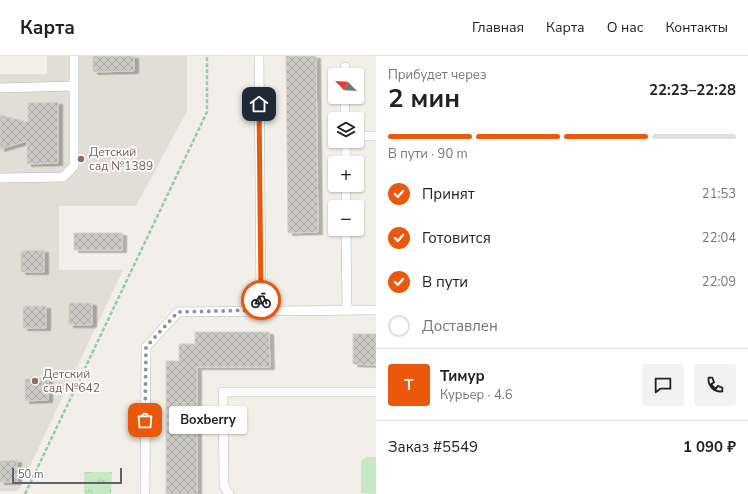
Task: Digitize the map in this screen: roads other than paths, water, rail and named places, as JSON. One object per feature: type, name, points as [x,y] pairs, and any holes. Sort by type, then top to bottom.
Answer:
[{"type":"lane","points":[[0,178],[63,177],[74,166],[74,56]]},
{"type":"lane","points":[[259,56],[261,310]]},
{"type":"lane","points":[[0,88],[74,86]]},
{"type":"lane","points":[[364,136],[376,136]]},
{"type":"lane","points":[[346,236],[347,310]]},
{"type":"lane","points":[[145,494],[146,347],[178,312],[376,310]]},
{"type":"lane","points":[[229,494],[224,486],[223,392],[376,392]]},
{"type":"place","name":"Детский сад №1389","points":[[81,159]]},
{"type":"place","name":"Детский сад №642","points":[[35,381]]},
{"type":"place","name":"Boxberry","points":[[145,420]]}]
